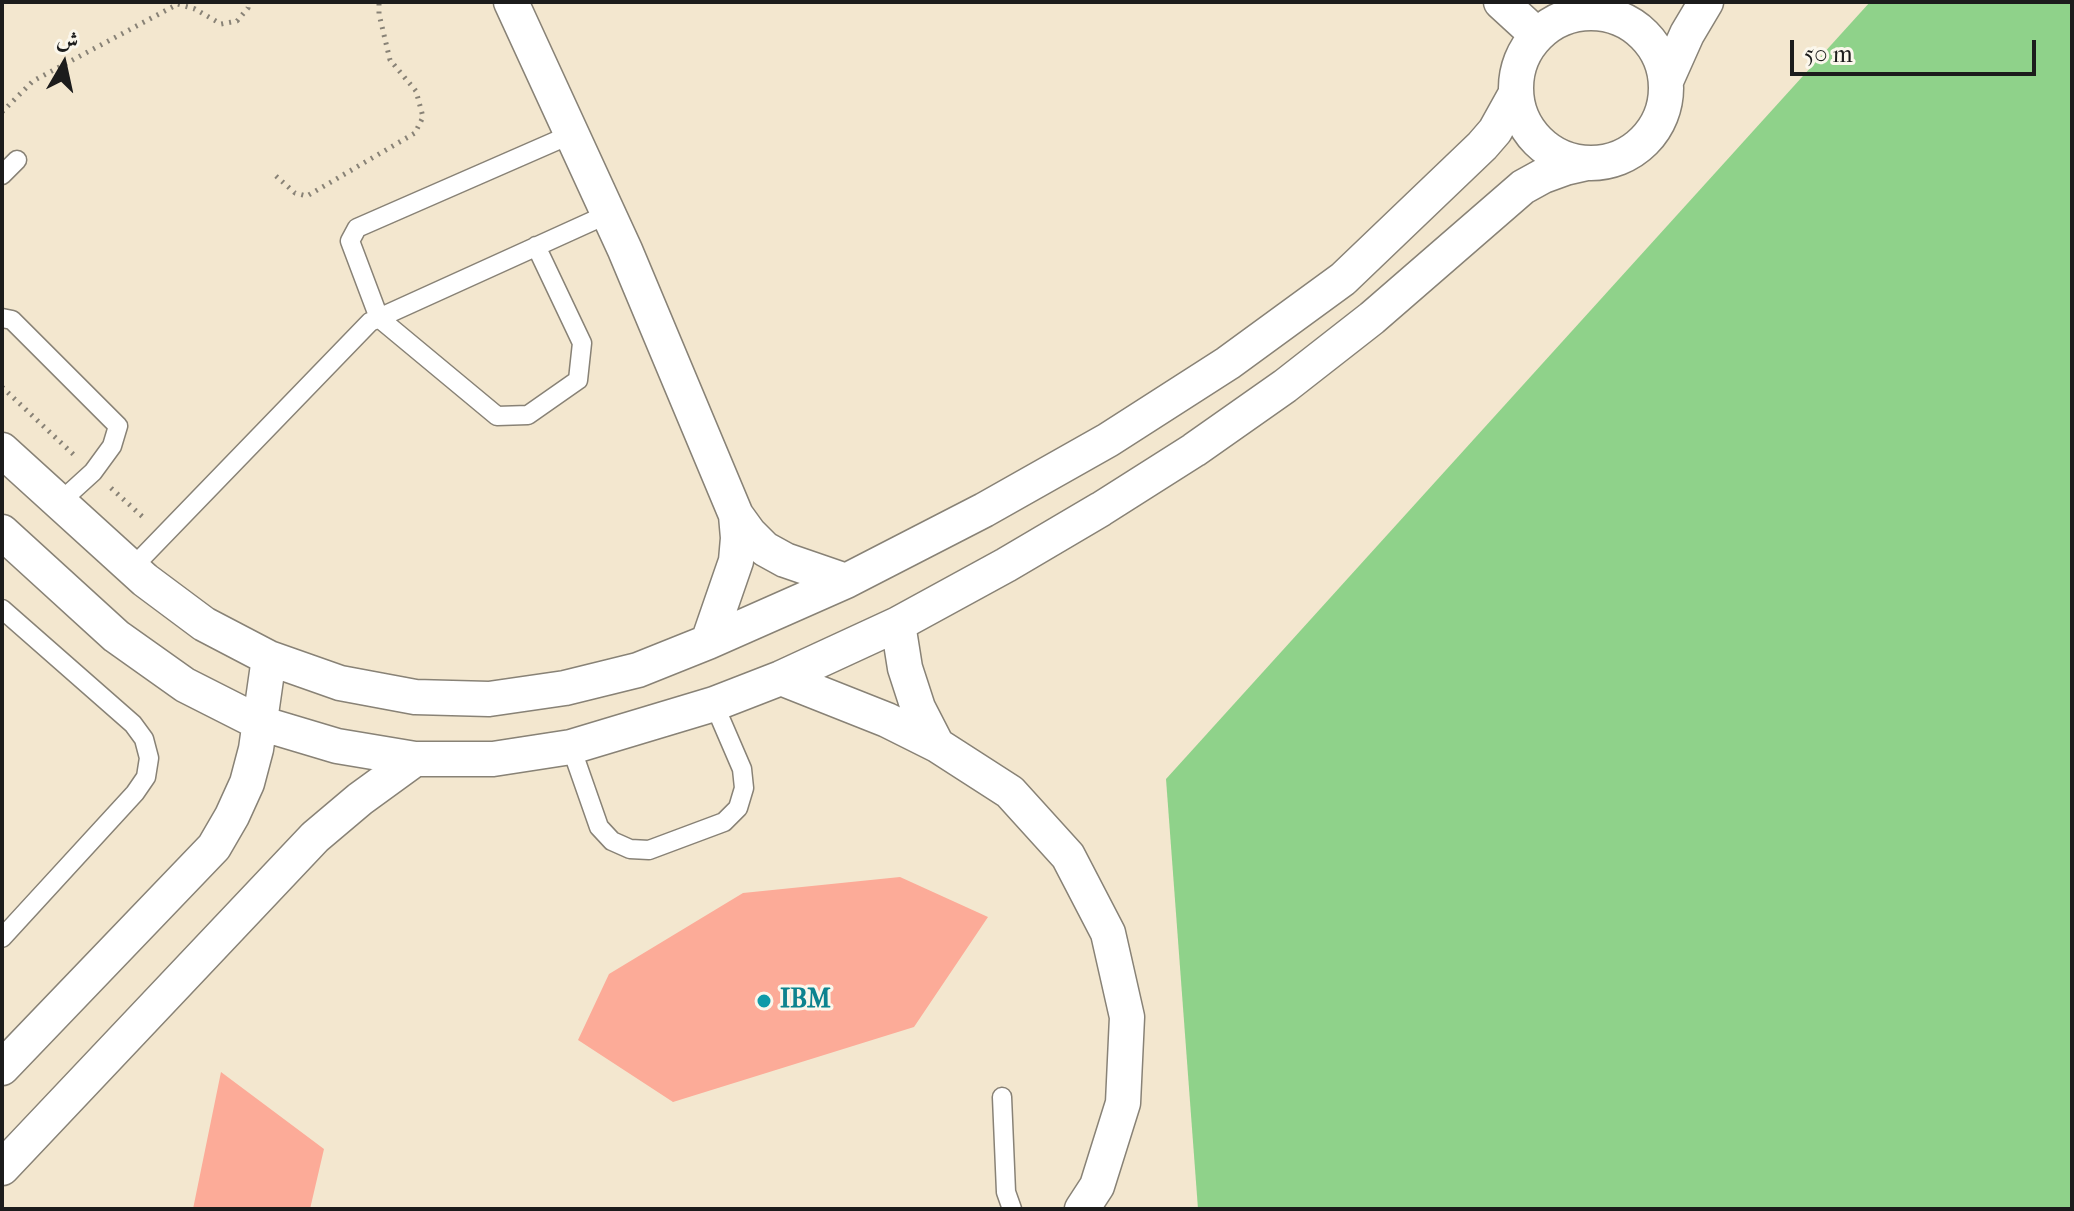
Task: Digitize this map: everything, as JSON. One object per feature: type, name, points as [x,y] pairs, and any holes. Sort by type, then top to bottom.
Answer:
[{"type":"street","points":[[511,2],[608,214],[736,515],[749,533],[775,554],[846,581]]},
{"type":"street","points":[[1501,2],[1537,35]]},
{"type":"street","points":[[1666,81],[1687,34],[1706,2]]},
{"type":"street","points":[[2,532],[116,636],[185,685],[260,723],[337,746],[415,759],[493,759],[571,747],[714,704],[781,678],[898,624],[1101,509],[1194,450],[1285,386],[1372,318],[1523,187],[1543,176],[1619,157],[1646,140],[1658,122],[1665,102],[1666,81],[1660,59],[1648,40],[1632,25],[1598,8],[1569,16],[1537,35],[1516,73],[1515,95],[1520,116],[1539,142],[1566,159],[1587,163]]},
{"type":"street","points":[[2,450],[132,568],[204,624],[269,658],[340,683],[415,697],[489,699],[565,688],[638,670],[846,581],[984,510],[1108,440],[1253,344],[1355,268],[1482,146],[1495,131],[1515,95]]},
{"type":"street","points":[[708,642],[736,561],[736,515]]},
{"type":"street","points":[[898,624],[905,668],[918,708],[937,745]]},
{"type":"street","points":[[2,1068],[214,847],[247,783],[260,723],[269,658]]},
{"type":"street","points":[[781,678],[887,720],[937,745],[1010,792],[1068,856],[1108,933],[1127,1017],[1123,1103],[1097,1186],[1082,1209]]},
{"type":"street","points":[[2,1168],[315,837],[415,759]]},
{"type":"lane","points":[[536,246],[582,343],[578,380],[528,415],[497,416],[379,318],[350,241],[357,228],[572,134]]},
{"type":"lane","points":[[2,175],[17,160]]},
{"type":"lane","points":[[132,568],[370,322],[608,214]]},
{"type":"lane","points":[[2,318],[12,320],[118,426],[112,446],[93,472],[60,502]]},
{"type":"lane","points":[[2,938],[135,793],[146,777],[149,758],[144,739],[133,724],[3,612]]},
{"type":"lane","points":[[571,747],[599,827],[612,841],[630,849],[649,850],[724,822],[738,808],[744,788],[742,769],[714,704]]},
{"type":"lane","points":[[1002,1097],[1006,1192],[1012,1209]]},
{"type":"path","points":[[2,112],[33,81],[178,4],[195,9],[221,24],[237,21],[249,2]]},
{"type":"path","points":[[276,176],[295,193],[307,196],[415,133],[423,117],[420,104],[416,91],[390,60],[379,2]]},
{"type":"green space","points":[[1870,2],[2072,2],[2072,1209],[1198,1209],[1166,779]]},
{"type":"building","name":"IBM","points":[[900,877],[988,917],[914,1027],[673,1102],[578,1040],[609,974],[743,893]]},
{"type":"building","points":[[221,1072],[324,1149],[310,1209],[193,1209]]},
{"type":"place","name":"IBM","points":[[764,1001]]}]
